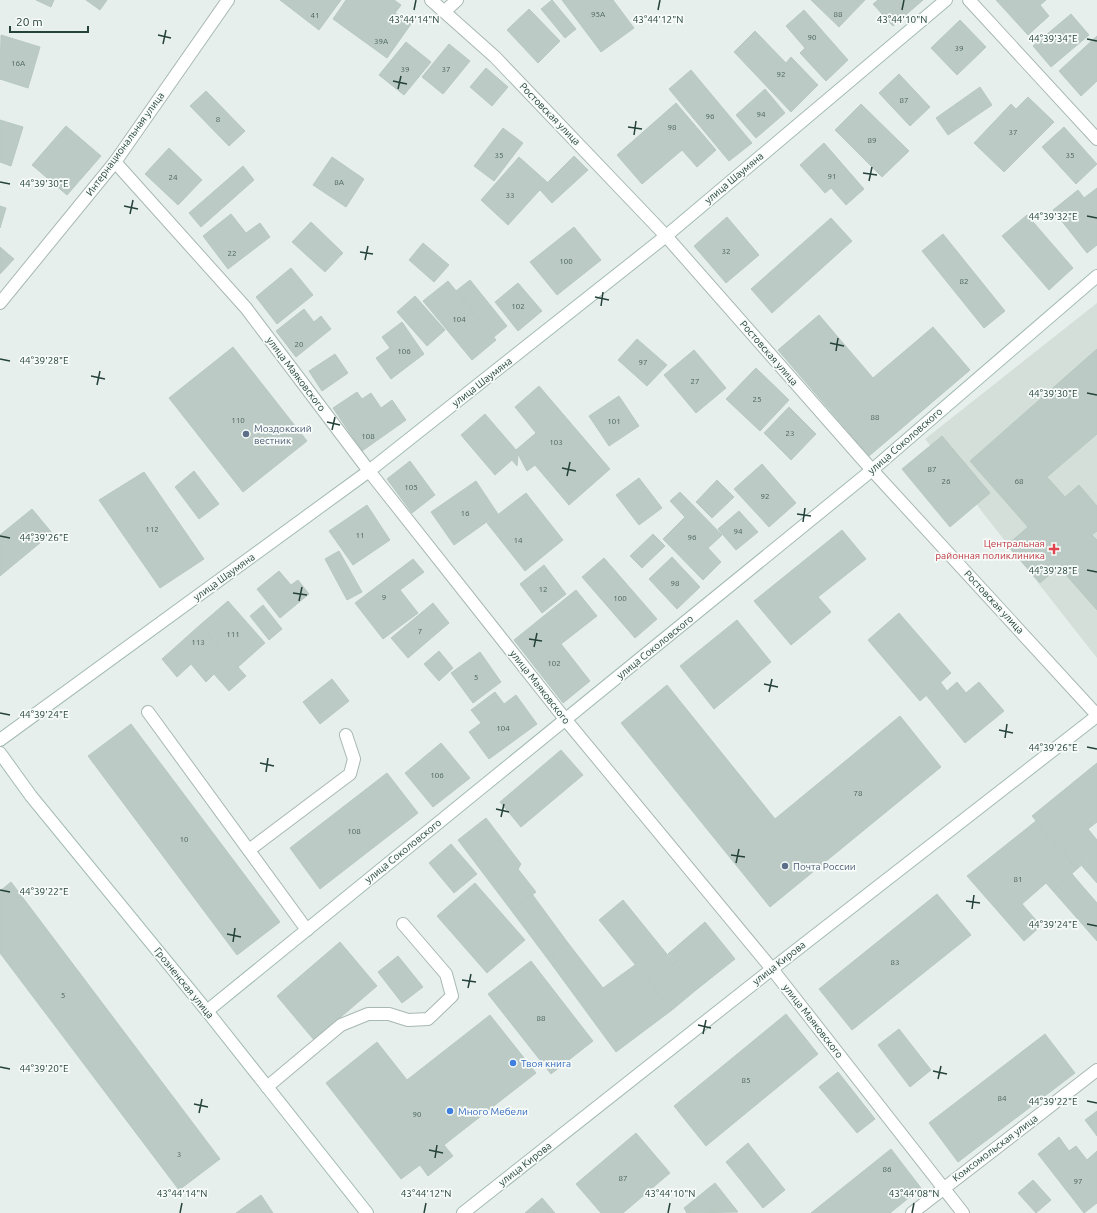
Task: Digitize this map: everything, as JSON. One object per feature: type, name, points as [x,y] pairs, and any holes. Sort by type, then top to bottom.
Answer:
[{"type":"street","name":"Интернациональная улица","points":[[0,303],[115,162],[228,0]]},
{"type":"street","name":"Ростовская улица","points":[[431,0],[495,57],[666,236],[872,470],[1097,716]]},
{"type":"street","points":[[445,11],[457,0]]},
{"type":"street","name":"улица Шаумяна","points":[[0,740],[369,472],[666,236],[946,0]]},
{"type":"street","points":[[969,0],[1097,139]]},
{"type":"street","name":"улица Маяковского","points":[[115,162],[246,308],[369,472],[565,719],[772,969],[964,1213]]},
{"type":"street","name":"улица Соколовского","points":[[207,1011],[872,470],[1097,276]]},
{"type":"street","points":[[148,712],[307,930]]},
{"type":"street","name":"улица Кирова","points":[[463,1213],[772,969],[1097,716]]},
{"type":"street","points":[[248,850],[350,774],[354,759],[346,735]]},
{"type":"street","name":"Грозненская улица","points":[[0,753],[30,796],[207,1011],[367,1213]]},
{"type":"street","points":[[267,1087],[341,1025],[368,1014],[389,1014],[408,1020],[428,1019],[452,996],[446,974],[403,924]]},
{"type":"street","name":"Комсомольская улица","points":[[912,1213],[1097,1070]]},
{"type":"shaded area","name":"Центральная районная поликлиника","points":[[1097,303],[1097,658],[925,439]]},
{"type":"building","points":[[36,0],[54,0],[51,7]]},
{"type":"building","points":[[86,0],[107,0],[100,10]]},
{"type":"building","points":[[280,0],[341,0],[319,30]]},
{"type":"building","points":[[346,0],[394,0],[401,5],[395,13],[411,24],[387,58],[333,19]]},
{"type":"building","points":[[552,0],[576,29],[565,38],[541,9]]},
{"type":"building","points":[[562,0],[613,0],[634,28],[601,52]]},
{"type":"building","points":[[811,0],[865,0],[839,27]]},
{"type":"building","points":[[878,0],[923,0],[893,26],[873,4]]},
{"type":"building","points":[[996,0],[1046,0],[1040,5],[1049,16],[1028,35]]},
{"type":"building","points":[[529,9],[560,41],[538,63],[507,30]]},
{"type":"building","points":[[804,10],[848,60],[826,81],[800,53],[805,48],[786,26]]},
{"type":"building","points":[[1071,14],[1089,35],[1051,67],[1033,46]]},
{"type":"building","points":[[960,20],[986,47],[957,75],[931,48]]},
{"type":"building","points":[[755,31],[786,63],[791,57],[818,85],[791,112],[734,52]]},
{"type":"building","points":[[1,35],[40,47],[28,88],[0,79]]},
{"type":"building","points":[[1097,36],[1097,81],[1081,96],[1059,71]]},
{"type":"building","points":[[406,42],[431,62],[404,95],[379,75]]},
{"type":"building","points":[[449,44],[470,61],[443,94],[422,77]]},
{"type":"building","points":[[486,68],[508,87],[492,106],[470,87]]},
{"type":"building","points":[[691,70],[752,143],[729,161],[669,89]]},
{"type":"building","points":[[899,74],[930,107],[910,126],[879,93]]},
{"type":"building","points":[[980,87],[992,105],[948,135],[936,118]]},
{"type":"building","points":[[765,89],[785,113],[756,138],[736,115]]},
{"type":"building","points":[[206,91],[245,131],[229,146],[190,106]]},
{"type":"building","points":[[1028,97],[1054,122],[1004,172],[974,143],[1011,104],[1016,109]]},
{"type":"building","points":[[676,103],[716,150],[697,167],[682,150],[642,184],[617,155]]},
{"type":"building","points":[[861,104],[909,151],[882,177],[835,130]]},
{"type":"building","points":[[0,120],[23,127],[11,166],[0,162]]},
{"type":"building","points":[[66,126],[101,156],[67,195],[32,165]]},
{"type":"building","points":[[1064,127],[1097,164],[1076,184],[1042,147]]},
{"type":"building","points":[[503,128],[523,143],[494,181],[474,166]]},
{"type":"building","points":[[824,143],[864,189],[846,205],[831,188],[825,193],[800,165]]},
{"type":"building","points":[[169,148],[202,180],[178,205],[145,174]]},
{"type":"building","points":[[574,156],[588,170],[552,203],[540,190]]},
{"type":"building","points":[[332,157],[364,179],[346,207],[313,185]]},
{"type":"building","points":[[519,157],[547,182],[508,225],[481,200]]},
{"type":"building","points":[[243,166],[254,180],[201,227],[189,213]]},
{"type":"building","points":[[1097,188],[1097,215],[1084,198]]},
{"type":"building","points":[[1078,190],[1097,215],[1097,245],[1087,253],[1053,210]]},
{"type":"building","points":[[0,206],[6,208],[0,228]]},
{"type":"building","points":[[231,214],[246,233],[260,223],[270,237],[228,269],[203,236]]},
{"type":"building","points":[[1027,215],[1073,268],[1049,290],[1002,236]]},
{"type":"building","points":[[727,217],[759,255],[726,283],[694,246]]},
{"type":"building","points":[[831,218],[852,241],[772,313],[751,289]]},
{"type":"building","points":[[311,222],[343,253],[325,272],[292,242]]},
{"type":"building","points":[[574,227],[601,260],[557,295],[530,262]]},
{"type":"building","points":[[943,234],[1005,311],[984,328],[922,251]]},
{"type":"building","points":[[423,243],[449,265],[434,282],[409,260]]},
{"type":"building","points":[[0,247],[14,259],[0,274]]},
{"type":"building","points":[[291,268],[313,295],[277,324],[256,297]]},
{"type":"building","points":[[470,280],[507,326],[494,337],[456,291]]},
{"type":"building","points":[[448,281],[496,340],[472,360],[423,301]]},
{"type":"building","points":[[518,283],[542,311],[518,331],[495,302]]},
{"type":"building","points":[[415,296],[445,330],[427,346],[397,312]]},
{"type":"building","points":[[304,309],[314,322],[321,316],[331,329],[296,357],[276,331]]},
{"type":"building","points":[[819,315],[873,378],[933,327],[970,370],[869,456],[778,350]]},
{"type":"building","points":[[402,322],[424,354],[391,379],[376,358],[390,348],[382,337]]},
{"type":"building","points":[[637,339],[667,365],[647,386],[618,360]]},
{"type":"building","points":[[233,347],[307,441],[243,492],[169,398]]},
{"type":"building","points":[[1097,349],[1097,434],[1047,477],[1065,497],[1079,485],[1097,506],[1097,531],[1092,535],[1097,540],[1097,610],[1059,567],[1040,583],[1007,545],[1028,527],[970,461]]},
{"type":"building","points":[[694,350],[726,388],[696,413],[664,375]]},
{"type":"building","points":[[335,354],[348,373],[322,391],[309,371]]},
{"type":"building","points":[[756,368],[789,400],[760,431],[726,399]]},
{"type":"building","points":[[539,386],[610,469],[569,505],[535,465],[527,471],[518,454],[517,466],[512,460],[495,475],[461,435],[485,414],[516,450],[536,433],[515,407]]},
{"type":"building","points":[[357,392],[362,399],[371,393],[381,408],[392,400],[406,420],[362,451],[333,408]]},
{"type":"building","points":[[619,396],[639,426],[609,446],[589,416]]},
{"type":"building","points":[[789,407],[816,434],[791,460],[764,433]]},
{"type":"building","points":[[942,436],[990,493],[950,527],[902,469]]},
{"type":"building","points":[[410,461],[435,495],[412,513],[387,479]]},
{"type":"building","points":[[762,464],[796,503],[769,527],[734,489]]},
{"type":"building","points":[[194,471],[219,504],[199,519],[175,487]]},
{"type":"building","points":[[144,472],[204,559],[160,588],[99,500]]},
{"type":"building","points":[[639,478],[662,508],[639,525],[616,495]]},
{"type":"building","points":[[717,480],[734,497],[712,518],[696,502]]},
{"type":"building","points":[[476,481],[498,514],[454,545],[431,512]]},
{"type":"building","points":[[680,492],[722,535],[708,548],[721,562],[703,580],[663,539],[685,517],[670,501]]},
{"type":"building","points":[[526,493],[563,540],[525,571],[487,523]]},
{"type":"building","points":[[367,505],[390,540],[353,565],[329,531]]},
{"type":"building","points":[[32,509],[52,533],[0,576],[0,535]]},
{"type":"building","points":[[739,511],[758,532],[736,550],[718,529]]},
{"type":"building","points":[[842,530],[866,559],[818,597],[831,612],[791,645],[754,601]]},
{"type":"building","points":[[653,534],[665,546],[642,568],[630,556]]},
{"type":"building","points":[[339,551],[362,592],[347,600],[325,559]]},
{"type":"building","points":[[672,557],[700,587],[677,609],[649,579]]},
{"type":"building","points":[[604,558],[657,619],[635,638],[582,577]]},
{"type":"building","points":[[413,559],[424,572],[400,590],[418,613],[383,639],[355,603]]},
{"type":"building","points":[[544,565],[566,594],[542,613],[520,584]]},
{"type":"building","points":[[279,571],[291,585],[298,580],[309,594],[280,618],[257,589]]},
{"type":"building","points":[[576,590],[597,616],[561,644],[590,681],[563,703],[514,640]]},
{"type":"building","points":[[228,601],[265,643],[238,667],[200,625]]},
{"type":"building","points":[[433,603],[449,623],[408,658],[391,638]]},
{"type":"building","points":[[263,605],[282,629],[269,640],[250,616]]},
{"type":"building","points":[[899,613],[951,673],[920,701],[868,640]]},
{"type":"building","points":[[737,620],[771,662],[714,709],[680,666]]},
{"type":"building","points":[[200,625],[246,676],[229,691],[214,674],[206,682],[191,664],[177,677],[162,659]]},
{"type":"building","points":[[439,651],[453,668],[439,681],[424,664]]},
{"type":"building","points":[[480,652],[501,682],[473,703],[451,673]]},
{"type":"building","points":[[332,679],[349,701],[320,724],[303,702]]},
{"type":"building","points":[[957,682],[966,693],[979,682],[1004,711],[965,743],[926,695],[941,683],[947,691]]},
{"type":"building","points":[[667,685],[775,819],[900,716],[941,767],[770,907],[621,723]]},
{"type":"building","points":[[495,692],[504,704],[516,695],[537,724],[489,759],[469,732],[481,723],[471,710]]},
{"type":"building","points":[[131,724],[280,922],[237,955],[88,756]]},
{"type":"building","points":[[441,743],[470,778],[433,807],[405,773]]},
{"type":"building","points":[[561,750],[583,775],[521,827],[500,802]]},
{"type":"building","points":[[1097,763],[1097,822],[1088,829],[1097,840],[1097,852],[1077,869],[1032,816]]},
{"type":"building","points":[[387,773],[418,813],[320,889],[290,848]]},
{"type":"building","points":[[486,818],[521,864],[518,869],[536,892],[511,910],[458,840]]},
{"type":"building","points":[[1036,821],[1077,869],[1053,891],[1046,883],[1022,904],[1041,926],[1024,941],[967,876]]},
{"type":"building","points":[[451,844],[477,874],[454,893],[429,863]]},
{"type":"building","points":[[1097,852],[1097,883],[1082,866]]},
{"type":"building","points":[[1072,874],[1097,903],[1097,941],[1053,891]]},
{"type":"building","points":[[11,882],[220,1159],[179,1190],[0,953],[0,891]]},
{"type":"building","points":[[475,883],[525,940],[487,973],[437,916]]},
{"type":"building","points":[[532,894],[568,943],[547,958],[511,910]]},
{"type":"building","points":[[937,894],[971,935],[852,1030],[819,989]]},
{"type":"building","points":[[623,900],[696,990],[672,1010],[599,920]]},
{"type":"building","points":[[705,922],[735,959],[696,990],[668,954]]},
{"type":"building","points":[[340,942],[377,986],[314,1040],[277,996]]},
{"type":"building","points":[[568,943],[603,988],[635,965],[672,1010],[616,1052],[547,958]]},
{"type":"building","points":[[398,956],[423,987],[402,1003],[378,972]]},
{"type":"building","points":[[531,961],[593,1041],[551,1074],[488,994]]},
{"type":"building","points":[[786,1014],[818,1054],[706,1146],[674,1106]]},
{"type":"building","points":[[490,1015],[536,1073],[444,1145],[453,1156],[428,1176],[420,1165],[401,1179],[326,1083],[377,1042],[407,1080]]},
{"type":"building","points":[[899,1029],[931,1070],[910,1087],[878,1045]]},
{"type":"building","points":[[1045,1034],[1075,1073],[958,1162],[929,1123]]},
{"type":"building","points":[[838,1072],[875,1119],[857,1133],[819,1087]]},
{"type":"building","points":[[1097,1111],[1097,1136],[1085,1120]]},
{"type":"building","points":[[636,1133],[670,1173],[623,1213],[601,1213],[576,1184]]},
{"type":"building","points":[[1059,1137],[1069,1151],[1076,1146],[1087,1160],[1097,1151],[1097,1203],[1084,1213],[1038,1154]]},
{"type":"building","points":[[748,1143],[785,1190],[763,1208],[726,1162]]},
{"type":"building","points":[[891,1149],[921,1188],[890,1213],[811,1213]]},
{"type":"building","points":[[1033,1180],[1051,1200],[1036,1213],[1018,1193]]},
{"type":"building","points":[[715,1183],[738,1212],[687,1213],[684,1208]]},
{"type":"building","points":[[261,1195],[273,1213],[236,1213]]},
{"type":"building","points":[[542,1198],[555,1213],[525,1213]]},
{"type":"place","name":"Моздокский вестник","points":[[246,434]]},
{"type":"place","name":"Центральная районная поликлиника","points":[[1054,549]]},
{"type":"place","name":"Почта России","points":[[785,866]]},
{"type":"place","name":"Твоя книга","points":[[513,1063]]},
{"type":"place","name":"Много Мебели","points":[[450,1111]]}]
